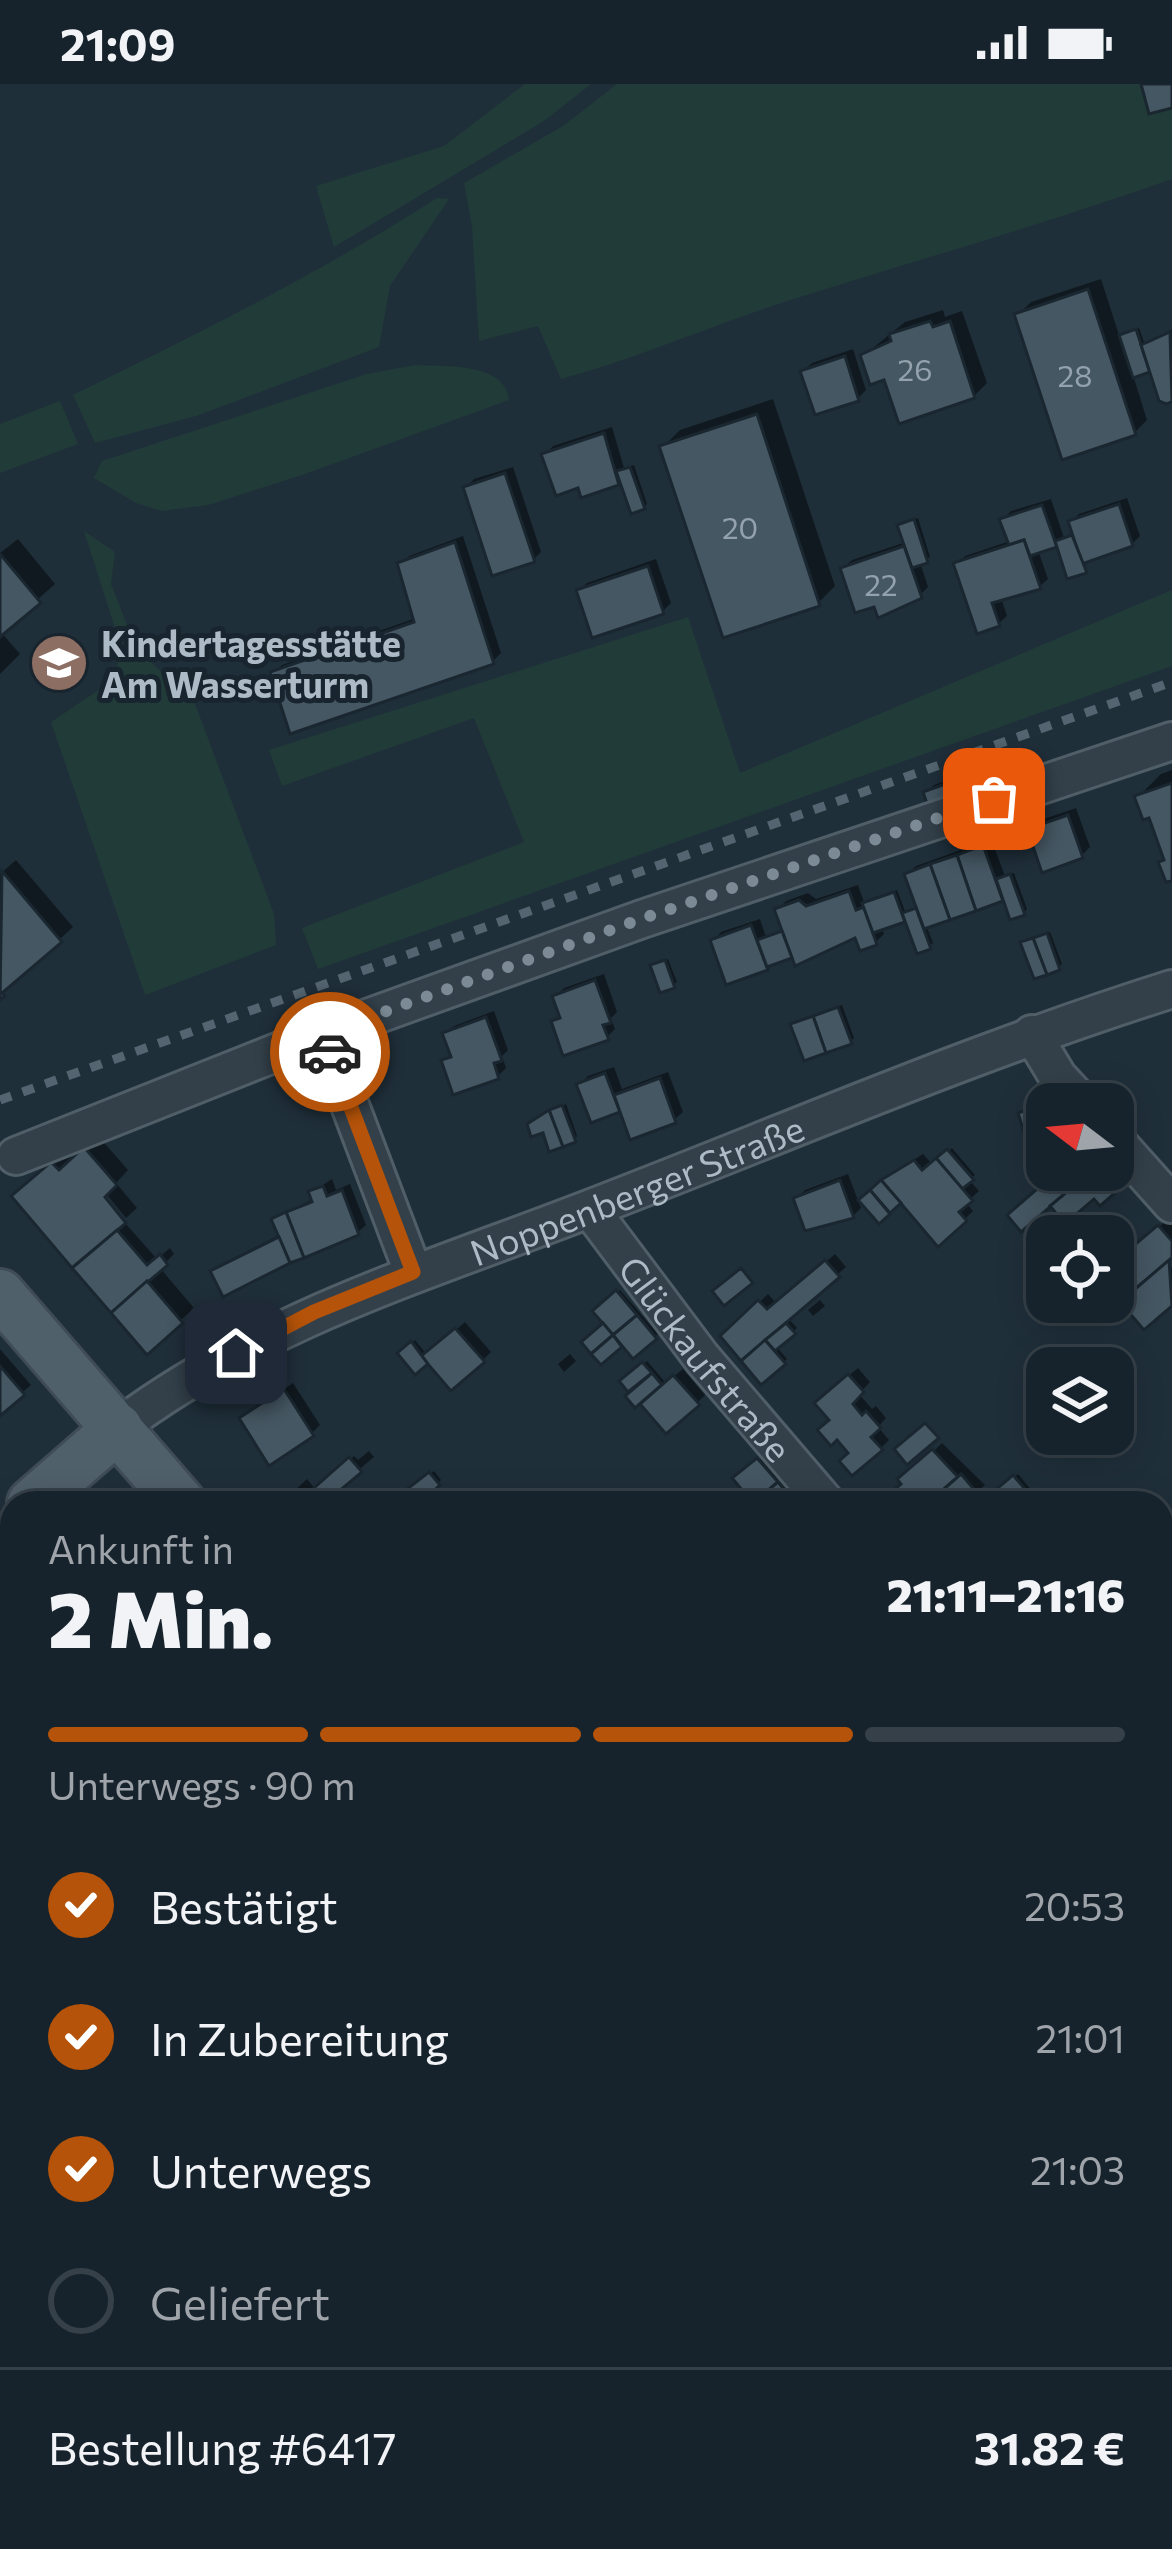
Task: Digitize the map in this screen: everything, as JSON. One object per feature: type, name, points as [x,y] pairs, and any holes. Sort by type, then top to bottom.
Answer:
[{"type":"main road","points":[[0,1294],[171,1491]]},
{"type":"main road","points":[[46,1491],[118,1428]]},
{"type":"street","points":[[16,1156],[323,1034],[686,904],[1172,740]]},
{"type":"street","name":"Noppenberger Straße","points":[[118,1428],[196,1373],[314,1312],[590,1209],[1032,1034],[1172,989]]},
{"type":"street","points":[[323,1034],[413,1272]]},
{"type":"street","points":[[1032,1034],[1064,1083]]},
{"type":"street","points":[[1134,1161],[1172,1204]]},
{"type":"street","name":"Glückaufstraße","points":[[590,1209],[702,1358],[816,1491]]},
{"type":"green space","points":[[525,84],[591,84],[544,121],[334,247],[316,186],[444,146]]},
{"type":"green space","points":[[617,84],[1172,84],[1172,179],[778,304],[561,379],[538,326],[479,341],[472,226],[464,183],[563,126]]},
{"type":"green space","points":[[437,198],[449,199],[390,286],[379,347],[196,416],[95,443],[73,395],[303,277]]},
{"type":"green space","points":[[416,365],[486,373],[505,388],[509,400],[208,505],[162,511],[136,503],[94,478],[102,461],[367,374]]},
{"type":"green space","points":[[60,401],[78,444],[0,473],[0,424]]},
{"type":"green space","points":[[84,531],[115,552],[111,584],[136,648],[195,704],[274,914],[276,945],[145,995],[51,722],[115,679],[121,647]]},
{"type":"green space","points":[[1172,590],[1172,666],[318,969],[302,928],[524,842],[474,718],[282,786],[269,750],[688,617],[740,773]]},
{"type":"building","points":[[1141,84],[1172,84],[1172,108],[1149,114]]},
{"type":"building","points":[[1088,289],[1136,435],[1062,460],[1014,314]]},
{"type":"building","points":[[930,321],[933,327],[950,321],[975,398],[899,424],[884,380],[870,385],[860,355],[891,341],[889,334]]},
{"type":"building","points":[[1136,329],[1150,372],[1133,378],[1119,335]]},
{"type":"building","points":[[1170,332],[1172,402],[1166,404],[1159,401],[1141,345]]},
{"type":"building","points":[[845,356],[859,401],[815,415],[800,371]]},
{"type":"building","points":[[757,414],[820,606],[723,638],[659,446]]},
{"type":"building","points":[[604,433],[619,485],[581,498],[578,488],[556,496],[541,454]]},
{"type":"building","points":[[630,467],[645,509],[631,514],[616,471]]},
{"type":"building","points":[[505,473],[535,562],[492,576],[463,487]]},
{"type":"building","points":[[1119,504],[1133,546],[1082,564],[1068,521]]},
{"type":"building","points":[[1042,505],[1057,547],[1030,556],[1024,540],[1009,545],[999,519]]},
{"type":"building","points":[[914,519],[928,563],[912,568],[897,525]]},
{"type":"building","points":[[1072,535],[1087,573],[1067,579],[1055,541]]},
{"type":"building","points":[[1024,540],[1041,589],[992,603],[1000,626],[977,634],[953,563]]},
{"type":"building","points":[[455,542],[494,664],[290,734],[270,672],[414,622],[397,563]]},
{"type":"building","points":[[904,546],[922,598],[878,618],[874,607],[855,613],[840,568]]},
{"type":"building","points":[[0,554],[41,603],[0,637]]},
{"type":"building","points":[[648,566],[664,614],[592,638],[576,590]]},
{"type":"building","points":[[1003,763],[1011,784],[930,812],[923,792]]},
{"type":"building","points":[[1172,783],[1172,881],[1166,882],[1158,862],[1164,860],[1149,818],[1143,820],[1134,796]]},
{"type":"building","points":[[1068,815],[1083,858],[1042,873],[1027,829]]},
{"type":"building","points":[[983,845],[1003,901],[976,911],[957,855]]},
{"type":"building","points":[[957,855],[976,911],[950,920],[930,864]]},
{"type":"building","points":[[930,864],[950,920],[924,929],[904,874]]},
{"type":"building","points":[[2,871],[62,942],[2,993],[5,996],[0,1000]]},
{"type":"building","points":[[1010,874],[1025,915],[1010,920],[996,879]]},
{"type":"building","points":[[849,891],[856,910],[864,907],[877,945],[860,951],[855,938],[795,966],[774,909],[799,900],[806,906]]},
{"type":"building","points":[[894,892],[905,922],[873,933],[862,903]]},
{"type":"building","points":[[916,908],[931,949],[917,954],[902,913]]},
{"type":"building","points":[[751,925],[768,970],[726,985],[710,940]]},
{"type":"building","points":[[782,931],[792,958],[767,967],[757,940]]},
{"type":"building","points":[[1047,933],[1060,970],[1047,975],[1033,938]]},
{"type":"building","points":[[1033,938],[1047,975],[1034,979],[1020,942]]},
{"type":"building","points":[[665,960],[675,988],[660,993],[650,965]]},
{"type":"building","points":[[595,980],[611,1023],[603,1025],[609,1040],[563,1056],[551,1021],[560,1018],[552,996]]},
{"type":"building","points":[[838,1007],[852,1044],[826,1053],[813,1016]]},
{"type":"building","points":[[813,1016],[826,1053],[804,1061],[790,1024]]},
{"type":"building","points":[[486,1017],[502,1061],[494,1063],[499,1079],[453,1095],[441,1060],[451,1057],[442,1033]]},
{"type":"building","points":[[605,1073],[620,1112],[591,1123],[576,1084]]},
{"type":"building","points":[[660,1078],[676,1123],[630,1140],[614,1095]]},
{"type":"building","points":[[562,1105],[576,1142],[563,1147],[549,1110]]},
{"type":"building","points":[[549,1110],[563,1147],[549,1152],[543,1133],[531,1137],[527,1124]]},
{"type":"building","points":[[1026,1110],[1026,1138],[1018,1113]]},
{"type":"building","points":[[84,1147],[117,1185],[105,1197],[126,1223],[72,1268],[11,1196],[51,1162],[59,1170]]},
{"type":"building","points":[[947,1149],[974,1180],[962,1189],[936,1158]]},
{"type":"building","points":[[936,1158],[973,1201],[959,1212],[967,1221],[938,1247],[881,1180],[914,1160],[922,1170]]},
{"type":"building","points":[[840,1180],[854,1218],[805,1231],[793,1198]]},
{"type":"building","points":[[881,1180],[901,1203],[890,1213],[870,1190]]},
{"type":"building","points":[[323,1186],[327,1196],[342,1190],[359,1235],[304,1258],[286,1212],[312,1202],[308,1191]]},
{"type":"building","points":[[870,1190],[890,1214],[879,1224],[858,1200]]},
{"type":"building","points":[[1035,1191],[1069,1191],[1041,1215],[1026,1215],[1021,1232],[1007,1215]]},
{"type":"building","points":[[1068,1191],[1117,1191],[1100,1206],[1094,1199],[1075,1215],[1058,1215],[1050,1206]]},
{"type":"building","points":[[286,1212],[304,1258],[290,1263],[271,1219]]},
{"type":"building","points":[[1158,1225],[1172,1241],[1172,1258],[1134,1290],[1134,1245]]},
{"type":"building","points":[[117,1230],[147,1265],[160,1254],[168,1265],[111,1313],[72,1268]]},
{"type":"building","points":[[279,1237],[290,1263],[223,1297],[210,1271]]},
{"type":"building","points":[[825,1260],[840,1277],[741,1361],[720,1336],[758,1300],[767,1309]]},
{"type":"building","points":[[1169,1260],[1172,1306],[1144,1330],[1134,1318],[1134,1290]]},
{"type":"building","points":[[741,1268],[753,1283],[724,1306],[712,1291]]},
{"type":"building","points":[[147,1281],[183,1323],[147,1355],[111,1313]]},
{"type":"building","points":[[616,1290],[637,1315],[613,1335],[592,1311]]},
{"type":"building","points":[[637,1315],[657,1339],[633,1359],[613,1335]]},
{"type":"building","points":[[603,1323],[613,1335],[591,1354],[581,1342]]},
{"type":"building","points":[[786,1323],[796,1334],[775,1351],[765,1340]]},
{"type":"building","points":[[455,1328],[485,1362],[451,1391],[421,1356]]},
{"type":"building","points":[[613,1335],[622,1347],[601,1365],[591,1354]]},
{"type":"building","points":[[765,1340],[786,1364],[761,1385],[741,1361]]},
{"type":"building","points":[[411,1341],[428,1364],[415,1375],[397,1353]]},
{"type":"building","points":[[642,1362],[652,1373],[628,1392],[619,1381]]},
{"type":"building","points":[[0,1366],[25,1395],[0,1416]]},
{"type":"building","points":[[652,1373],[662,1385],[635,1408],[625,1396]]},
{"type":"building","points":[[848,1374],[864,1392],[853,1404],[881,1428],[871,1437],[883,1450],[852,1476],[839,1461],[848,1453],[837,1440],[831,1446],[817,1430],[829,1420],[814,1403]]},
{"type":"building","points":[[673,1375],[700,1405],[666,1434],[640,1404]]},
{"type":"building","points":[[284,1389],[314,1436],[269,1466],[239,1418]]},
{"type":"building","points":[[925,1423],[939,1438],[907,1465],[894,1449]]},
{"type":"building","points":[[932,1449],[958,1477],[942,1491],[893,1491],[901,1484],[897,1479]]},
{"type":"building","points":[[349,1457],[362,1472],[339,1491],[314,1488]]},
{"type":"building","points":[[757,1458],[778,1482],[767,1491],[743,1491],[732,1478]]},
{"type":"building","points":[[429,1472],[440,1485],[433,1491],[404,1491]]},
{"type":"building","points":[[961,1474],[976,1491],[942,1491]]},
{"type":"building","points":[[1013,1475],[1025,1489],[1023,1491],[994,1491]]},
{"type":"railway","points":[[0,1100],[1172,682]]},
{"type":"way so far","points":[[330,1052],[323,1034],[994,799]]},
{"type":"place","name":"Kindertagesstätte Am Wasserturm","points":[[59,663]]},
{"type":"route","points":[[236,1353],[314,1312],[413,1272],[330,1052]]}]
